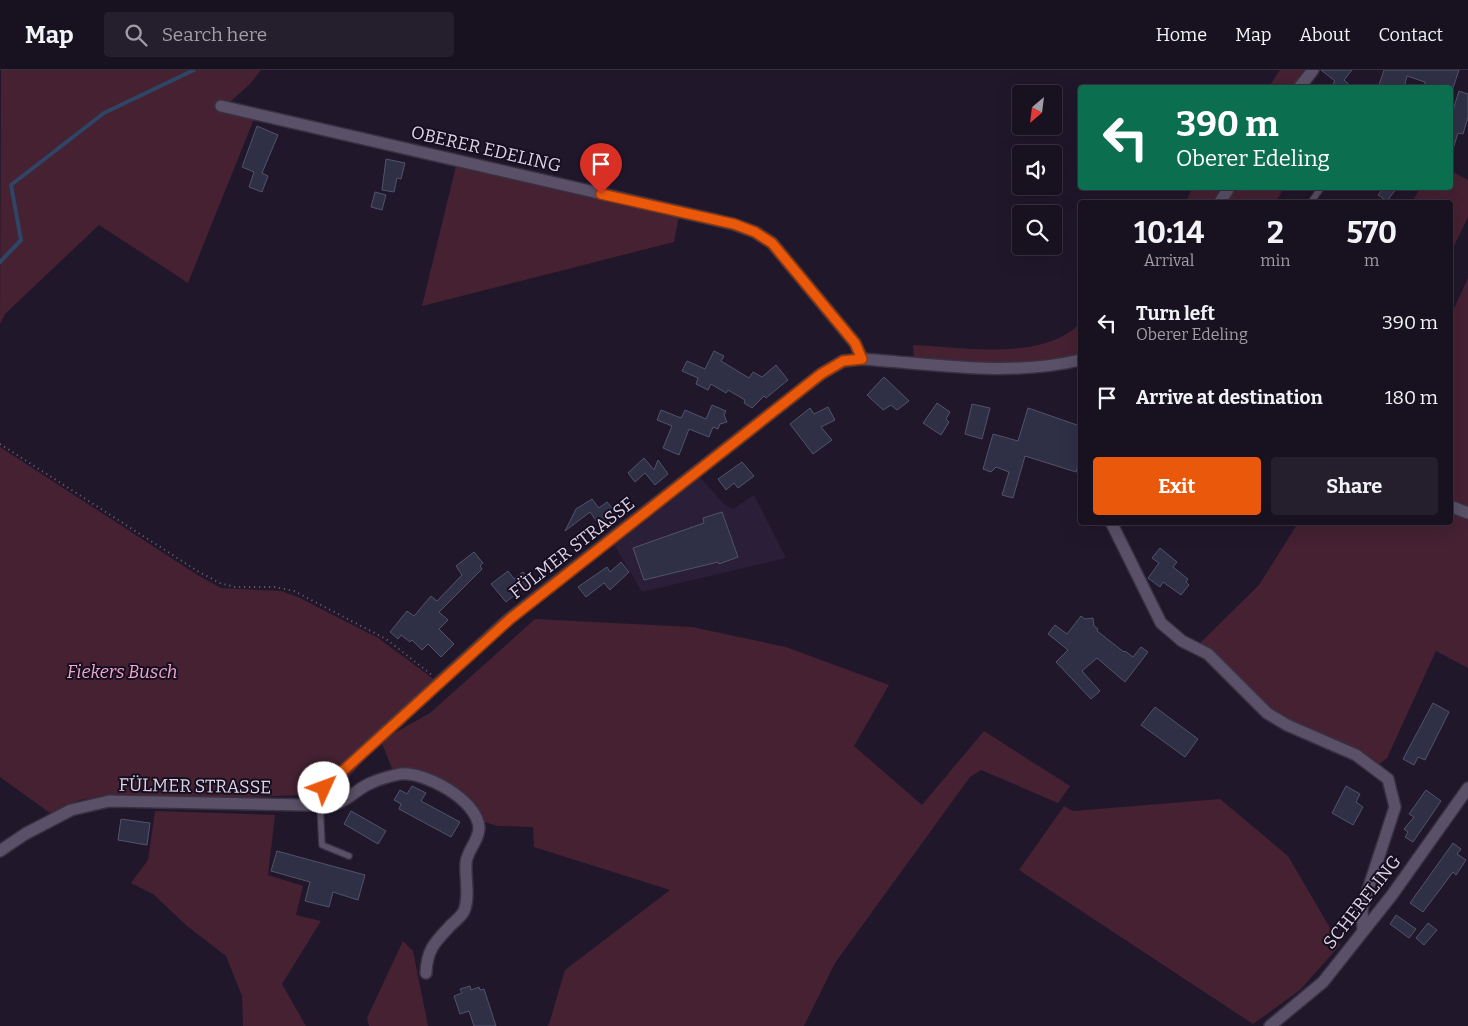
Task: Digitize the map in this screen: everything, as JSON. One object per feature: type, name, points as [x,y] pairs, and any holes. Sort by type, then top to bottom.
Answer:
[{"type":"street","points":[[1300,85],[1313,70]]},
{"type":"street","name":"OBERER EDELING","points":[[222,106],[734,224],[755,232],[772,243],[855,343],[862,359]]},
{"type":"street","name":"FÜLMER STRASSE","points":[[0,851],[25,834],[71,810],[108,801],[305,806],[440,680],[517,613],[821,374],[843,361],[862,359],[987,369],[1049,367],[1078,360]]},
{"type":"street","points":[[1453,507],[1468,513]]},
{"type":"street","points":[[1112,525],[1161,623],[1182,641],[1208,654],[1267,713],[1356,755],[1388,779],[1395,807],[1362,908],[1362,930]]},
{"type":"street","points":[[305,806],[334,804],[346,799],[370,783],[401,774],[415,775],[434,781],[452,792],[476,815],[479,828],[476,840],[466,857],[467,901],[463,913],[434,943],[427,957],[426,974]]},
{"type":"street","name":"SCHERFLING","points":[[1270,1026],[1323,982],[1362,930],[1392,895],[1468,788]]},
{"type":"lane","points":[[320,805],[322,845],[349,856]]},
{"type":"path","points":[[0,444],[199,572],[220,583],[235,586],[275,587],[294,591],[386,639],[440,680]]},
{"type":"shaded area","points":[[698,475],[723,503],[733,509],[754,495],[786,558],[642,592],[613,543]]},
{"type":"green space","points":[[1,70],[261,70],[251,83],[219,112],[254,119],[188,283],[99,225],[5,314],[0,324]]},
{"type":"green space","points":[[1280,70],[1308,70],[1295,85],[1270,85]]},
{"type":"green space","points":[[456,166],[679,216],[674,242],[422,306]]},
{"type":"green space","points":[[1453,172],[1468,180],[1468,217],[1453,248],[1453,200],[1413,200],[1419,190],[1453,190]]},
{"type":"green space","points":[[1191,190],[1221,190],[1214,200],[1187,200]]},
{"type":"green space","points":[[1231,190],[1283,190],[1277,200],[1224,200]]},
{"type":"green space","points":[[1468,278],[1468,506],[1453,500],[1453,310]]},
{"type":"green space","points":[[1078,324],[1078,353],[1068,359],[1049,363],[1001,364],[914,359],[913,345],[978,349],[1024,348],[1045,343],[1064,335]]},
{"type":"green space","name":"Fiekers Busch","points":[[0,447],[199,576],[221,588],[281,591],[298,597],[378,638],[435,680],[382,740],[430,713],[535,619],[692,627],[786,647],[889,685],[854,746],[922,805],[984,731],[1070,786],[1058,803],[981,770],[970,777],[835,963],[804,1026],[547,1026],[565,970],[670,890],[534,847],[533,827],[498,826],[484,822],[476,809],[457,791],[434,781],[393,771],[381,741],[334,794],[218,798],[115,794],[80,800],[50,813],[0,777]]},
{"type":"green space","points":[[1453,512],[1468,519],[1468,668],[1436,651],[1387,758],[1376,767],[1271,711],[1211,651],[1200,643],[1259,585],[1297,525],[1453,525]]},
{"type":"green space","points":[[1220,799],[1288,856],[1340,945],[1300,990],[1253,1024],[1019,870],[1064,806],[1073,811]]},
{"type":"green space","points":[[155,811],[275,815],[268,875],[303,886],[296,915],[321,921],[282,984],[306,1026],[243,1026],[242,996],[226,956],[187,926],[153,894],[131,883],[148,860]]},
{"type":"green space","points":[[403,941],[413,951],[428,1026],[369,1026],[367,1018]]},
{"type":"building","points":[[1321,70],[1352,70],[1344,80],[1350,85],[1332,85],[1335,81]]},
{"type":"building","points":[[1384,70],[1459,70],[1453,88],[1453,85],[1424,85],[1425,82],[1407,76],[1405,85],[1379,85]]},
{"type":"building","points":[[1459,91],[1468,94],[1468,117],[1463,134],[1458,133],[1453,149],[1453,110]]},
{"type":"building","points":[[257,126],[278,135],[262,173],[268,176],[262,192],[249,187],[254,172],[242,167]]},
{"type":"building","points":[[386,159],[405,163],[401,179],[397,178],[394,192],[382,190]]},
{"type":"building","points":[[1382,190],[1395,190],[1388,200],[1378,195]]},
{"type":"building","points":[[375,192],[386,195],[382,210],[371,207]]},
{"type":"building","points":[[714,351],[724,356],[721,361],[749,378],[753,372],[762,377],[776,365],[788,380],[766,398],[764,396],[752,408],[744,403],[745,400],[728,390],[726,393],[711,384],[708,390],[696,384],[698,378],[682,371],[687,361],[705,369]]},
{"type":"building","points":[[884,377],[909,401],[897,410],[891,405],[883,410],[867,395]]},
{"type":"building","points":[[937,403],[950,412],[946,419],[949,422],[941,435],[923,423]]},
{"type":"building","points":[[972,404],[990,408],[982,439],[965,434]]},
{"type":"building","points":[[712,405],[726,411],[724,415],[727,422],[720,424],[718,429],[713,427],[709,437],[689,429],[679,455],[663,448],[672,426],[657,420],[661,410],[681,418],[685,410],[706,419]]},
{"type":"building","points":[[828,407],[835,420],[821,427],[832,440],[813,454],[790,424],[810,408],[814,414]]},
{"type":"building","points":[[1028,408],[1078,425],[1078,466],[1076,472],[1025,456],[1013,498],[1002,495],[1009,472],[996,467],[991,472],[983,469],[993,434],[1018,441]]},
{"type":"building","points":[[644,458],[654,470],[658,460],[668,474],[655,485],[645,473],[635,482],[628,473]]},
{"type":"building","points":[[742,462],[754,476],[738,488],[734,483],[726,490],[718,479]]},
{"type":"building","points":[[592,499],[599,508],[607,502],[616,513],[600,526],[590,512],[565,531],[576,509]]},
{"type":"building","points":[[722,512],[738,557],[719,564],[718,562],[644,580],[633,548],[704,523],[703,518]]},
{"type":"building","points":[[1160,548],[1177,562],[1173,567],[1188,579],[1186,582],[1189,585],[1181,595],[1163,582],[1160,587],[1148,578],[1159,563],[1152,558]]},
{"type":"building","points":[[474,552],[483,563],[480,566],[482,569],[439,612],[448,620],[439,629],[454,644],[441,657],[428,644],[422,650],[412,640],[410,642],[401,635],[398,639],[390,632],[407,611],[414,616],[431,596],[437,601],[462,575],[456,566]]},
{"type":"building","points":[[621,562],[629,572],[610,590],[604,583],[586,597],[578,587],[607,567],[610,572]]},
{"type":"building","points":[[508,571],[514,579],[523,572],[531,582],[506,602],[491,584]]},
{"type":"building","points":[[1081,616],[1085,619],[1093,618],[1094,626],[1098,629],[1097,631],[1133,657],[1141,647],[1148,652],[1125,682],[1097,658],[1082,671],[1100,691],[1091,699],[1056,662],[1068,650],[1048,634],[1055,625],[1067,634]]},
{"type":"building","points":[[1433,703],[1449,712],[1425,760],[1418,757],[1414,765],[1403,759]]},
{"type":"building","points":[[1155,707],[1198,739],[1185,757],[1141,725]]},
{"type":"building","points":[[412,786],[426,793],[421,801],[460,822],[451,837],[399,809],[401,804],[394,800],[400,790],[407,794]]},
{"type":"building","points":[[1346,786],[1360,794],[1356,802],[1363,807],[1353,825],[1332,813]]},
{"type":"building","points":[[1426,790],[1441,801],[1413,842],[1405,837],[1408,832],[1404,829],[1414,817],[1409,814]]},
{"type":"building","points":[[351,811],[386,831],[378,844],[344,824]]},
{"type":"building","points":[[121,819],[150,823],[147,845],[118,840]]},
{"type":"building","points":[[1453,843],[1461,849],[1457,854],[1466,860],[1456,875],[1453,872],[1423,912],[1410,903]]},
{"type":"building","points":[[277,851],[365,875],[358,900],[333,892],[329,907],[305,901],[310,882],[271,871]]},
{"type":"building","points":[[1396,915],[1416,929],[1409,938],[1390,924]]},
{"type":"building","points":[[1428,923],[1437,930],[1424,945],[1416,938]]},
{"type":"building","points":[[470,986],[471,990],[479,987],[480,990],[484,989],[496,1026],[474,1026],[469,1011],[460,1014],[454,996],[462,993],[460,989]]},
{"type":"waterway","points":[[0,262],[21,240],[11,185],[104,113],[194,70]]},
{"type":"route","points":[[324,788],[440,680],[510,619],[821,374],[843,361],[862,359],[855,343],[772,243],[755,232],[734,224],[601,194]]}]
